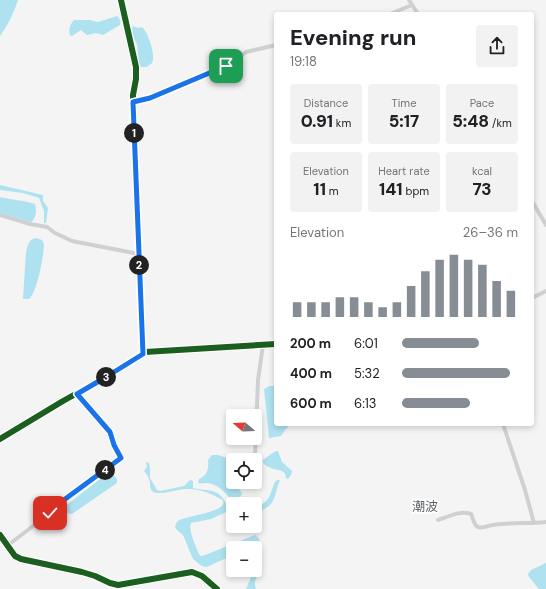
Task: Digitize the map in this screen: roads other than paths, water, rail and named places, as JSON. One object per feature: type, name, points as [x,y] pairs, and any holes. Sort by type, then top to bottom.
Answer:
[{"type":"street","points":[[121,0],[137,73],[133,102],[143,354]]},
{"type":"street","points":[[409,0],[417,12]]},
{"type":"street","points":[[395,12],[412,5]]},
{"type":"street","points":[[133,102],[150,98],[226,66],[246,52],[274,45]]},
{"type":"street","points":[[534,204],[546,225]]},
{"type":"street","points":[[0,215],[30,224],[47,227],[55,233],[72,241],[138,254]]},
{"type":"street","points":[[534,297],[546,291]]},
{"type":"street","points":[[0,440],[63,401],[150,351],[274,344]]},
{"type":"street","points":[[255,453],[258,380],[263,345]]},
{"type":"street","points":[[7,546],[50,513],[57,505],[121,458],[114,445],[110,432],[77,394]]},
{"type":"street","points":[[504,426],[525,490],[534,523]]},
{"type":"street","points":[[438,520],[464,512],[471,514],[476,526],[479,528],[492,525],[546,522]]},
{"type":"street","points":[[0,535],[15,556],[21,559],[82,572],[115,585],[124,585],[192,572],[202,576],[217,589]]},
{"type":"water","points":[[0,0],[18,0],[6,28],[0,36]]},
{"type":"water","points":[[117,16],[120,20],[120,25],[103,35],[96,33],[87,35],[81,30],[72,36],[70,35],[69,31],[71,23],[74,20],[90,20],[98,22]]},
{"type":"water","points":[[133,26],[138,28],[142,27],[151,44],[153,59],[152,63],[147,67],[141,67],[139,63],[137,44],[134,39],[132,28]]},
{"type":"water","points":[[0,185],[43,195],[43,201],[48,208],[46,223],[44,223],[44,211],[39,198],[23,193],[0,190]]},
{"type":"water","points":[[0,197],[35,204],[36,212],[34,219],[31,222],[0,213]]},
{"type":"water","points":[[36,238],[42,240],[44,244],[43,256],[35,289],[29,299],[23,299],[26,252],[30,241]]},
{"type":"water","points":[[269,386],[274,386],[274,426],[288,427],[281,436],[269,438],[264,389]]},
{"type":"water","points":[[278,451],[282,462],[292,471],[288,479],[286,478],[285,473],[270,468],[263,463],[263,460],[274,452]]},
{"type":"water","points":[[212,455],[226,458],[226,489],[239,489],[242,493],[240,497],[229,497],[224,491],[215,485],[198,483],[199,479],[207,472],[208,460]]},
{"type":"water","points":[[146,462],[149,463],[150,478],[157,490],[160,491],[184,486],[190,480],[193,481],[193,488],[213,491],[224,499],[226,503],[226,512],[211,519],[191,523],[190,526],[194,543],[200,556],[226,547],[226,558],[206,567],[202,566],[193,559],[183,535],[175,527],[177,522],[182,519],[219,508],[223,505],[223,501],[209,493],[195,490],[184,489],[164,493],[155,493],[151,490],[150,480],[144,471],[147,467]]},
{"type":"water","points":[[111,472],[117,479],[117,483],[72,514],[66,513],[65,507],[68,504]]},
{"type":"water","points":[[280,480],[275,496],[271,504],[262,510],[262,504],[269,498],[275,482]]},
{"type":"water","points":[[255,535],[259,541],[240,541]]},
{"type":"water","points":[[546,563],[546,589],[539,589],[528,574],[531,570]]},
{"type":"water","points":[[251,577],[257,577],[255,582],[256,589],[246,589]]},
{"type":"district","name":"潮波","points":[[425,506]]}]
